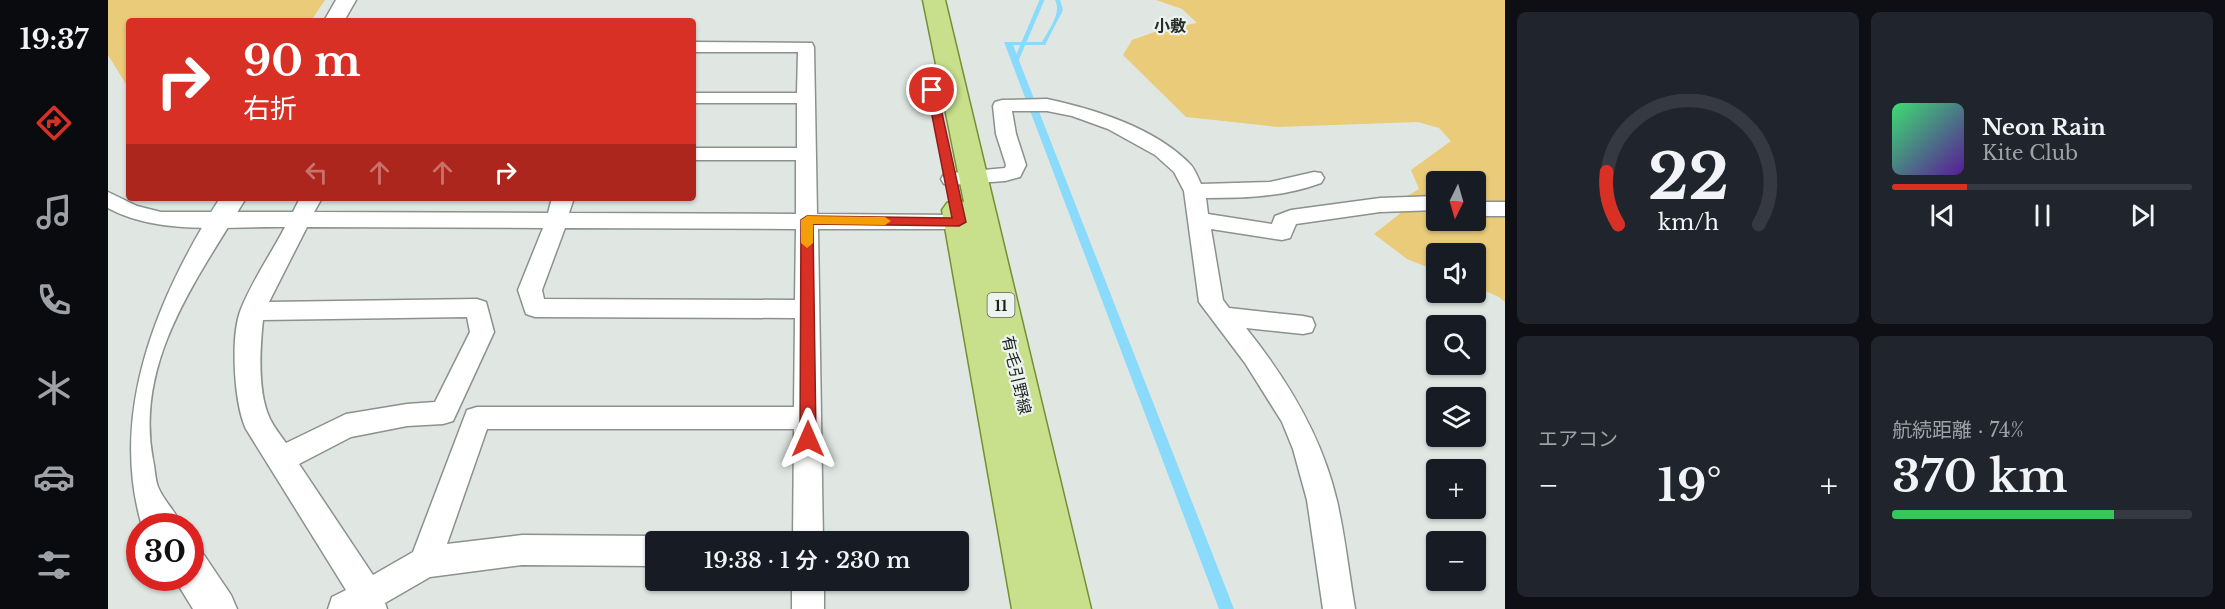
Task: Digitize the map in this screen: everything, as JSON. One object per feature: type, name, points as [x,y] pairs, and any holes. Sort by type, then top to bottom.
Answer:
[{"type":"main road","name":"有毛引野線","points":[[913,0],[962,179],[1069,609]]},
{"type":"main road","name":"有毛引野線","points":[[934,0],[962,179],[959,222],[1034,609]]},
{"type":"street","points":[[336,18],[346,0]]},
{"type":"street","points":[[696,47],[806,47],[808,531]]},
{"type":"street","points":[[696,98],[806,98]]},
{"type":"street","points":[[962,179],[1005,175],[1012,172],[1016,165],[1006,134],[1002,106],[1047,105],[1077,111],[1114,125],[1162,151],[1183,169],[1194,191],[1211,302],[1254,356],[1293,417],[1307,449],[1322,500],[1339,609]]},
{"type":"street","points":[[696,154],[807,154]]},
{"type":"street","points":[[1194,191],[1244,191],[1301,184],[1314,178]]},
{"type":"street","points":[[108,199],[130,211],[161,219],[227,208],[306,208],[560,209],[807,220],[959,222]]},
{"type":"street","points":[[1197,220],[1282,233],[1282,221],[1291,217],[1380,205],[1426,203]]},
{"type":"street","points":[[155,513],[141,489],[130,437],[132,392],[142,350],[169,297],[227,208]]},
{"type":"street","points":[[306,208],[252,311],[247,349],[249,386],[256,421],[361,604],[425,562],[522,550],[645,551]]},
{"type":"street","points":[[1486,208],[1505,209]]},
{"type":"street","points":[[560,209],[530,290],[535,308],[807,309]]},
{"type":"street","points":[[252,311],[477,308],[482,332],[443,413],[407,415],[346,426],[279,460]]},
{"type":"street","points":[[1222,316],[1303,325]]},
{"type":"street","points":[[425,562],[477,418],[808,418]]},
{"type":"street","points":[[204,590],[217,609]]},
{"type":"street","points":[[808,591],[808,609]]},
{"type":"shaded area","points":[[108,0],[325,0],[313,18],[126,18],[126,84],[108,55]]},
{"type":"shaded area","points":[[1156,0],[1505,0],[1505,202],[1486,201],[1486,171],[1426,171],[1426,197],[1404,198],[1419,189],[1411,170],[1451,141],[1439,128],[1418,122],[1278,127],[1186,117],[1123,55],[1132,40],[1163,29],[1197,23],[1182,9]]},
{"type":"shaded area","points":[[1407,208],[1426,209],[1426,231],[1486,231],[1486,217],[1505,217],[1505,302],[1486,291],[1486,243],[1426,243],[1426,267],[1407,259],[1374,234]]},
{"type":"water","points":[[1055,0],[1060,0],[1063,10],[1045,45],[1013,45],[1234,609],[1219,609],[1004,42],[1042,42],[1056,16]]},
{"type":"waterway","points":[[1015,63],[1042,0]]},
{"type":"slow traffic","points":[[807,243],[807,220],[885,221]]},
{"type":"district","name":"小敷","points":[[1170,26]]},
{"type":"route","points":[[808,439],[807,220],[959,222],[932,90]]}]
